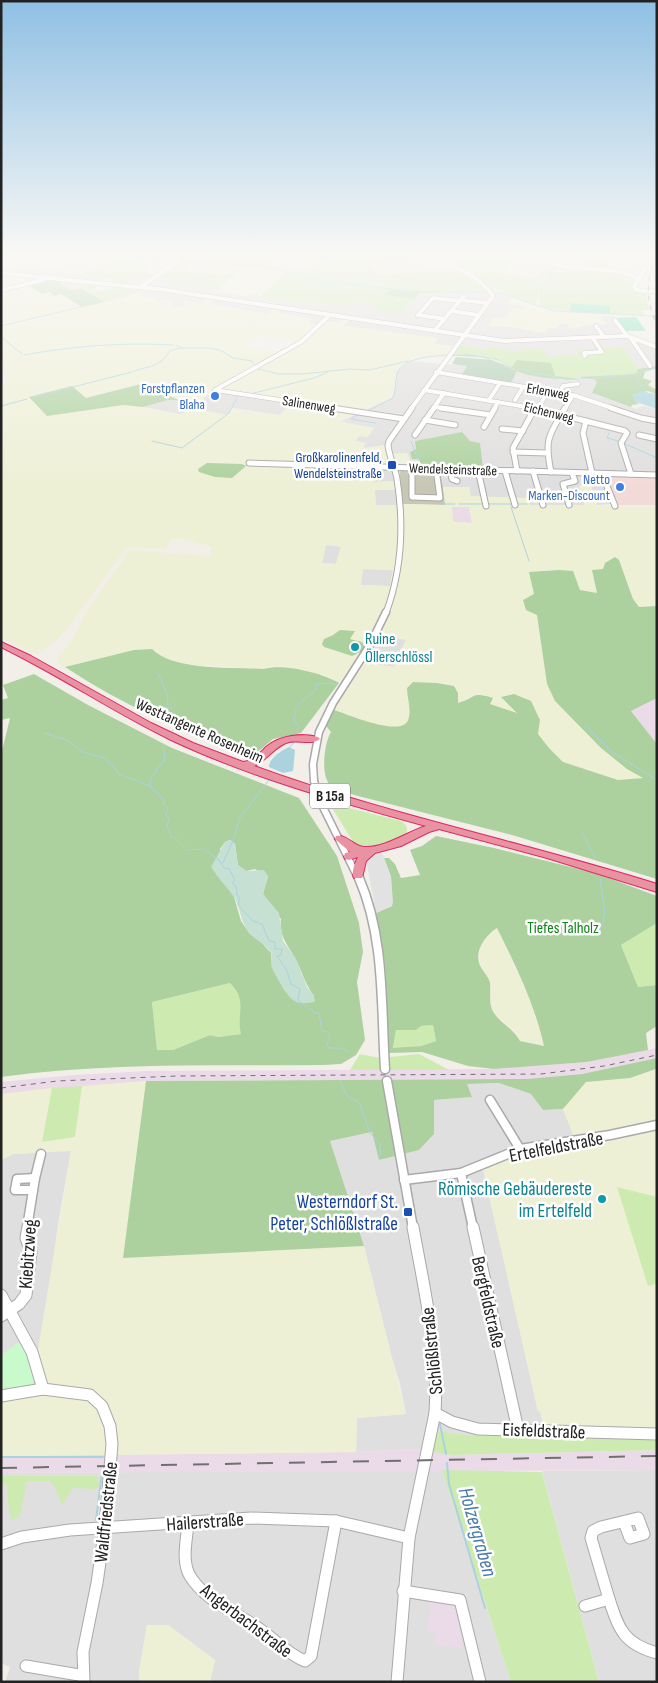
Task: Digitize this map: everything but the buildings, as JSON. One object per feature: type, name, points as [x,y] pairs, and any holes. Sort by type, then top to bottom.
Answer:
[{"type":"highway","name":"Westtangente Rosenheim","points":[[1,644],[142,722],[241,766],[337,799],[399,815]]},
{"type":"highway","points":[[241,766],[260,760],[272,747],[280,742],[297,738],[315,739]]},
{"type":"highway","points":[[260,760],[259,767],[262,774]]},
{"type":"highway","points":[[399,815],[407,821],[411,828],[411,832],[406,839]]},
{"type":"highway","name":"B 15a","points":[[399,815],[580,862],[657,888]]},
{"type":"highway","points":[[349,856],[406,839],[431,827],[445,826]]},
{"type":"highway","points":[[340,839],[353,849],[371,851]]},
{"type":"highway","points":[[358,875],[362,857],[371,851]]},
{"type":"street","name":"Salinenweg","points":[[313,331],[301,342],[215,390],[404,419]]},
{"type":"street","points":[[438,331],[510,341],[628,336],[657,347]]},
{"type":"street","points":[[385,1069],[376,940],[371,910],[358,875],[320,801],[314,781],[312,755],[321,722],[370,646],[388,607],[395,583],[400,547],[401,510],[395,467],[388,445],[436,372],[466,331]]},
{"type":"street","points":[[599,331],[604,337]]},
{"type":"street","points":[[624,331],[650,366]]},
{"type":"street","points":[[585,356],[584,353],[602,352],[592,338]]},
{"type":"street","name":"Erlenweg","points":[[436,372],[573,395],[641,418],[657,421]]},
{"type":"street","points":[[489,400],[500,383]]},
{"type":"street","points":[[559,393],[563,386],[578,384]]},
{"type":"street","points":[[515,400],[523,387]]},
{"type":"street","name":"Eichenweg","points":[[424,390],[536,408],[627,432],[621,443],[631,474]]},
{"type":"street","points":[[518,471],[512,452],[516,441],[548,391]]},
{"type":"street","points":[[415,435],[444,393]]},
{"type":"street","points":[[551,472],[547,453],[548,436],[573,395]]},
{"type":"street","points":[[484,427],[498,402]]},
{"type":"street","points":[[435,407],[491,415]]},
{"type":"street","points":[[425,420],[455,425]]},
{"type":"street","points":[[586,421],[583,433],[592,473]]},
{"type":"street","points":[[502,429],[523,431]]},
{"type":"street","points":[[639,435],[657,439]]},
{"type":"street","points":[[512,452],[547,453]]},
{"type":"street","name":"Wendelsteinstraße","points":[[250,463],[657,475]]},
{"type":"street","points":[[412,468],[412,497],[440,498],[436,469]]},
{"type":"street","points":[[450,470],[452,479],[456,479],[456,481]]},
{"type":"street","points":[[478,470],[486,506]]},
{"type":"street","points":[[505,470],[515,506]]},
{"type":"street","points":[[533,471],[543,505]]},
{"type":"street","points":[[569,506],[563,484],[575,481],[572,473]]},
{"type":"street","points":[[602,474],[615,506]]},
{"type":"street","name":"Schlößlstraße","points":[[387,1081],[436,1367],[435,1413],[409,1538],[403,1591],[397,1682]]},
{"type":"street","points":[[490,1100],[520,1149]]},
{"type":"street","name":"Ertelfeldstraße","points":[[404,1180],[461,1173],[520,1149],[654,1126]]},
{"type":"street","name":"Kiebitzweg","points":[[5,1313],[19,1304],[26,1296],[31,1252],[26,1238],[35,1178],[41,1154]]},
{"type":"street","name":"Bergfeldstraße","points":[[461,1173],[518,1430]]},
{"type":"street","points":[[33,1190],[15,1190],[17,1179],[35,1178]]},
{"type":"street","points":[[1,1295],[5,1313],[34,1358],[41,1376],[43,1389]]},
{"type":"street","name":"Waldfriedstraße","points":[[1,1396],[43,1389],[90,1395],[102,1406],[110,1426],[112,1444],[106,1527],[83,1652],[84,1678]]},
{"type":"street","name":"Eisfeldstraße","points":[[435,1413],[452,1422],[478,1429],[657,1434]]},
{"type":"street","name":"Hailerstraße","points":[[1,1544],[22,1537],[106,1527],[251,1518],[336,1521],[409,1538]]},
{"type":"street","name":"Angerbachstraße","points":[[188,1523],[186,1561],[190,1575],[203,1591],[260,1629],[297,1658],[305,1661],[311,1656],[336,1521]]},
{"type":"street","points":[[624,1522],[593,1530],[591,1538],[620,1629],[628,1641],[640,1649],[657,1653]]},
{"type":"street","points":[[403,1591],[460,1600],[480,1682]]},
{"type":"street","points":[[585,1606],[610,1599]]},
{"type":"street","points":[[26,1666],[84,1678]]},
{"type":"shaded area","points":[[1,331],[380,331],[438,338],[435,344],[453,346],[447,354],[409,359],[396,371],[395,385],[390,398],[338,421],[374,428],[368,437],[359,436],[355,441],[366,443],[363,448],[385,445],[388,454],[407,453],[410,462],[396,462],[399,468],[403,504],[445,505],[443,487],[469,487],[471,496],[527,498],[530,505],[584,505],[579,486],[591,486],[597,506],[657,507],[657,606],[639,607],[633,599],[628,581],[597,593],[580,590],[573,571],[543,570],[532,589],[545,671],[555,701],[602,748],[627,769],[644,778],[618,780],[563,762],[538,734],[539,720],[514,694],[502,698],[519,714],[489,704],[493,699],[472,696],[458,703],[458,693],[454,686],[448,684],[413,682],[407,698],[410,712],[408,722],[405,725],[396,727],[372,723],[334,710],[365,663],[394,667],[406,639],[383,636],[379,646],[365,646],[362,642],[333,635],[324,639],[324,647],[352,656],[360,654],[339,683],[327,676],[272,666],[264,669],[181,664],[134,650],[65,667],[57,663],[57,659],[72,641],[88,609],[130,550],[209,556],[212,547],[187,540],[171,538],[166,549],[127,547],[67,629],[53,643],[36,655],[1,638],[1,384],[9,381],[1,371]],"holes":[[[261,336],[297,342],[278,354],[244,346]],[[141,384],[167,391],[164,395],[193,405],[184,413],[179,414],[130,405],[30,397],[72,386],[86,398]],[[215,390],[310,405],[305,411],[286,408],[279,415],[232,408],[227,415],[190,408]],[[300,455],[362,455],[363,466],[299,464]],[[372,468],[394,468],[395,481],[374,482]],[[375,490],[396,490],[398,505],[376,505]],[[452,507],[469,507],[472,523],[453,522]],[[326,545],[341,547],[336,564],[322,563]],[[363,569],[393,570],[390,586],[361,585]]]},
{"type":"shaded area","points":[[379,331],[433,331],[462,335],[453,346],[434,344],[437,338]]},
{"type":"shaded area","points":[[443,331],[464,331],[460,333]]},
{"type":"shaded area","points":[[468,331],[622,331],[625,335],[514,340],[465,334]]},
{"type":"shaded area","points":[[531,331],[547,332],[540,333]]},
{"type":"shaded area","points":[[464,336],[501,341],[626,337],[657,348],[657,366],[638,369],[624,347],[577,351],[579,354],[547,357],[545,352],[523,349],[520,352],[486,350],[458,345]]},
{"type":"shaded area","points":[[410,361],[467,366],[462,374],[510,383],[517,371],[566,381],[595,379],[597,382],[593,393],[595,394],[636,409],[643,406],[657,409],[657,473],[483,469],[416,449],[410,452],[418,459],[422,468],[412,467],[407,453],[393,454],[390,445],[363,449],[365,443],[355,441],[359,436],[339,422],[392,398],[396,385],[397,371]]},
{"type":"shaded area","points":[[215,390],[311,405],[305,411],[279,415],[233,408],[227,415],[188,409],[184,413],[179,414],[143,407],[168,400],[194,405]]},
{"type":"shaded area","points":[[300,455],[362,455],[363,466],[299,464]]},
{"type":"shaded area","points":[[372,467],[394,468],[396,481],[374,482]]},
{"type":"shaded area","points":[[399,468],[440,469],[446,505],[402,504]]},
{"type":"shaded area","points":[[440,469],[601,476],[611,504],[597,505],[591,486],[579,486],[585,505],[529,505],[514,498],[471,496],[469,487],[443,487]]},
{"type":"shaded area","points":[[602,474],[657,475],[657,505],[615,505]]},
{"type":"shaded area","points":[[375,489],[396,490],[398,505],[375,505]]},
{"type":"shaded area","points":[[451,507],[469,507],[472,523],[453,522]]},
{"type":"shaded area","points":[[326,545],[341,546],[336,564],[322,563]]},
{"type":"shaded area","points":[[363,569],[393,570],[390,586],[360,585]]},
{"type":"shaded area","points":[[383,636],[406,640],[394,667],[365,663],[374,645],[379,646]]},
{"type":"shaded area","points":[[657,698],[657,744],[631,711]]},
{"type":"shaded area","points":[[230,840],[235,844],[238,865],[246,871],[264,870],[268,876],[263,894],[279,913],[283,941],[296,959],[307,987],[314,996],[315,1002],[298,1003],[288,994],[272,968],[272,955],[269,950],[251,935],[246,928],[234,897],[211,867],[225,842]]},
{"type":"shaded area","points":[[382,853],[391,877],[393,902],[392,906],[376,913],[366,859]]},
{"type":"shaded area","points":[[497,927],[540,1024],[545,1046],[520,1041],[515,1031],[494,1014],[490,1003],[490,981],[479,962],[480,951],[487,935]]},
{"type":"shaded area","points":[[657,1048],[657,1058],[582,1074],[527,1079],[146,1081],[1,1094],[1,1082],[73,1075],[148,1071],[494,1069],[587,1062]]},
{"type":"shaded area","points":[[657,1070],[657,1197],[618,1188],[648,1286],[657,1284],[657,1439],[546,1434],[540,1412],[538,1411],[483,1169],[520,1153],[578,1147],[563,1109],[586,1082],[630,1078]]},
{"type":"shaded area","points":[[146,1081],[123,1257],[364,1246],[406,1414],[357,1418],[356,1452],[1,1456],[1,1400],[37,1396],[38,1350],[71,1151],[13,1154],[1,1160],[1,1094],[52,1088],[43,1142],[75,1137],[82,1086]]},
{"type":"shaded area","points":[[499,1083],[531,1094],[543,1110],[563,1109],[579,1147],[520,1153],[483,1169],[538,1411],[540,1411],[546,1434],[475,1436],[437,1431],[432,1452],[417,1449],[356,1452],[357,1418],[406,1414],[364,1246],[329,1141],[373,1132],[380,1160],[434,1134],[434,1100],[472,1097],[466,1084]]},
{"type":"shaded area","points":[[71,1150],[58,1224],[37,1396],[1,1400],[1,1160],[13,1154]]},
{"type":"shaded area","points":[[417,1449],[453,1455],[657,1450],[657,1470],[1,1473],[1,1456],[356,1452]]},
{"type":"shaded area","points":[[442,1470],[511,1682],[210,1682],[215,1660],[168,1625],[147,1625],[139,1672],[140,1682],[5,1682],[10,1667],[1,1663],[1,1473]]},
{"type":"shaded area","points":[[657,1470],[657,1682],[599,1682],[542,1471]]},
{"type":"shaded area","points":[[431,1598],[457,1604],[462,1648],[434,1644],[436,1633],[428,1631]]},
{"type":"shaded area","points":[[147,1625],[168,1625],[215,1660],[210,1682],[140,1682],[139,1672]]},
{"type":"green space","points":[[458,345],[486,350],[490,347],[520,352],[523,348],[545,351],[547,357],[579,354],[576,350],[624,347],[638,369],[637,374],[567,379],[512,367],[492,357],[468,354],[451,355]]},
{"type":"green space","points":[[468,354],[495,358],[512,367],[517,360],[551,363],[555,376],[579,379],[538,377],[517,371],[493,359],[450,356]]},
{"type":"green space","points":[[456,357],[492,360],[517,371],[511,383],[462,374],[467,366],[452,364]]},
{"type":"green space","points":[[657,366],[657,368],[645,372],[643,378],[652,381],[648,385],[657,390],[657,395],[648,391],[633,395],[639,404],[632,405],[631,407],[592,393],[597,382],[594,379],[583,379],[580,377],[636,374],[638,369]]},
{"type":"green space","points":[[141,384],[168,392],[164,394],[182,401],[168,400],[143,407],[123,405],[47,416],[29,397],[72,386],[86,398]]},
{"type":"green space","points":[[462,432],[470,441],[480,443],[483,469],[422,468],[419,459],[412,459],[410,452],[416,449],[415,441]]},
{"type":"green space","points":[[207,463],[242,464],[246,466],[232,478],[215,477],[199,472],[198,469]]},
{"type":"green space","points":[[615,557],[619,560],[633,599],[639,607],[657,606],[657,698],[631,711],[657,744],[657,879],[512,835],[358,796],[331,786],[325,775],[324,760],[331,732],[326,726],[334,710],[385,726],[396,727],[404,725],[408,720],[410,712],[407,688],[413,682],[454,686],[458,693],[458,703],[477,695],[486,696],[493,698],[490,704],[517,713],[501,697],[514,694],[531,701],[540,720],[538,734],[563,762],[618,780],[643,778],[627,769],[601,748],[555,701],[547,684],[537,615],[526,610],[523,600],[534,594],[529,572],[573,571],[580,590],[597,593],[592,570],[603,569],[605,563]]},
{"type":"green space","points":[[340,630],[355,631],[350,639],[362,642],[365,646],[363,651],[352,656],[324,647],[322,644],[324,639]]},
{"type":"green space","points":[[152,649],[174,661],[188,664],[220,668],[291,668],[323,676],[339,683],[301,733],[273,739],[255,754],[246,756],[199,737],[130,705],[65,667],[134,650]]},
{"type":"green space","points":[[34,674],[88,705],[172,748],[299,798],[337,856],[359,923],[363,952],[357,982],[365,1040],[356,1055],[341,1064],[121,1067],[41,1072],[1,1077],[1,755],[10,718],[1,720],[1,700],[8,698],[3,685]],"holes":[[[230,840],[235,844],[238,865],[246,871],[255,869],[268,876],[263,894],[281,919],[281,930],[284,940],[314,996],[284,990],[279,977],[272,967],[271,953],[250,934],[241,921],[220,849],[225,842]],[[230,983],[239,996],[241,1034],[218,1037],[210,1035],[173,1050],[157,1050],[152,1002]]]},
{"type":"green space","points":[[329,803],[401,821],[407,827],[406,835],[374,846],[355,845]]},
{"type":"green space","name":"Tiefes Talholz","points":[[436,836],[494,848],[595,873],[657,896],[657,923],[621,945],[638,987],[657,985],[657,1026],[646,1033],[648,1050],[587,1062],[494,1069],[468,1066],[422,1052],[389,1053],[385,964],[376,913],[392,906],[391,877],[384,858],[389,858],[395,864],[401,878],[420,875],[410,850],[422,846]],"holes":[[[497,928],[530,1001],[544,1046],[520,1041],[492,1010],[489,980],[480,966],[478,958],[483,942]],[[433,1025],[436,1041],[421,1046],[393,1048],[396,1030],[416,1030],[421,1026]]]},
{"type":"green space","points":[[657,923],[657,985],[638,987],[621,945]]},
{"type":"green space","points":[[230,983],[239,996],[242,1034],[218,1037],[210,1035],[173,1050],[157,1050],[152,1002]]},
{"type":"green space","points":[[433,1025],[436,1041],[421,1046],[393,1049],[396,1030],[416,1030],[421,1026]]},
{"type":"green space","points":[[360,1054],[380,1058],[419,1054],[449,1070],[350,1070]]},
{"type":"green space","points":[[657,1058],[656,1069],[630,1078],[586,1082],[563,1109],[543,1110],[531,1094],[499,1083],[467,1084],[472,1097],[434,1100],[434,1134],[419,1150],[379,1160],[372,1132],[330,1141],[364,1246],[123,1258],[146,1081],[527,1079],[582,1074]]},
{"type":"green space","points":[[82,1086],[75,1137],[42,1142],[52,1088]]},
{"type":"green space","points":[[617,1187],[657,1197],[657,1284],[648,1286]]},
{"type":"green space","points":[[19,1342],[38,1376],[29,1389],[1,1393],[1,1355]]},
{"type":"green space","points":[[437,1431],[475,1436],[546,1434],[657,1439],[657,1450],[453,1455],[432,1452]]},
{"type":"green space","points":[[442,1470],[542,1472],[599,1682],[511,1682]]},
{"type":"green space","points":[[1,1476],[98,1476],[99,1487],[94,1489],[73,1488],[62,1505],[56,1489],[50,1481],[27,1481],[20,1516],[12,1520],[9,1512],[7,1485],[1,1484]]},
{"type":"water","points":[[642,391],[657,395],[657,409],[636,402],[633,395]]},
{"type":"water","points":[[289,747],[295,750],[293,771],[283,773],[269,767],[273,758]]},
{"type":"waterway","points":[[1,337],[22,354]]},
{"type":"waterway","points":[[24,355],[98,346],[135,344],[173,345]]},
{"type":"waterway","points":[[176,345],[182,348]]},
{"type":"waterway","points":[[134,371],[155,365],[163,360],[170,351],[182,348]]},
{"type":"waterway","points":[[182,348],[220,350],[233,358],[252,361],[255,366]]},
{"type":"waterway","points":[[367,411],[393,398],[397,374],[405,364],[419,358],[448,355]]},
{"type":"waterway","points":[[452,355],[483,357],[512,368]]},
{"type":"waterway","points":[[258,369],[279,374],[302,374],[350,369],[370,370],[408,361]]},
{"type":"waterway","points":[[517,369],[568,380],[629,375],[657,368]]},
{"type":"waterway","points":[[34,397],[132,372]]},
{"type":"waterway","points":[[250,394],[314,378],[328,372]]},
{"type":"waterway","points":[[637,381],[646,391]]},
{"type":"waterway","points":[[152,441],[182,448],[229,413],[238,396]]},
{"type":"waterway","points":[[1,406],[27,399]]},
{"type":"waterway","points":[[359,414],[351,419],[375,423]]},
{"type":"waterway","points":[[609,433],[607,438],[618,441]]},
{"type":"waterway","points":[[411,441],[420,465]]},
{"type":"waterway","points":[[623,443],[657,458]]},
{"type":"waterway","points":[[442,499],[444,504],[455,504]]},
{"type":"waterway","points":[[459,504],[482,504]]},
{"type":"waterway","points":[[488,504],[511,504]]},
{"type":"waterway","points":[[518,504],[527,504]]},
{"type":"waterway","points":[[511,507],[529,561]]},
{"type":"waterway","points":[[158,673],[167,694],[169,717],[175,724],[173,731]]},
{"type":"waterway","points":[[297,706],[316,689],[316,685],[324,683],[337,684]]},
{"type":"waterway","points":[[296,710],[294,719],[299,727],[297,732]]},
{"type":"waterway","points":[[585,725],[612,752],[657,780]]},
{"type":"waterway","name":"Holzergraben","points":[[45,733],[69,741],[82,752],[105,758],[119,774],[150,786]]},
{"type":"waterway","points":[[289,748],[294,743]]},
{"type":"waterway","points":[[150,786],[151,778],[165,759],[163,745]]},
{"type":"waterway","points":[[223,863],[234,838],[239,819],[269,780]]},
{"type":"waterway","name":"Holzergraben","points":[[150,786],[164,800],[163,805],[168,808],[166,815],[169,818],[167,826],[171,837],[175,838],[187,850],[204,849],[220,861],[224,868],[229,869],[235,880],[232,883],[236,886],[237,895],[240,898],[238,905],[253,921],[262,924],[269,941],[275,942],[275,949],[282,949],[281,955],[277,956],[287,971],[291,984],[300,989],[298,1000],[307,1008],[313,1010],[314,1013],[319,1013],[322,1031],[329,1032],[330,1036],[327,1044],[329,1048],[339,1048],[350,1052]]},
{"type":"waterway","points":[[583,833],[595,858]]},
{"type":"waterway","points":[[600,879],[605,914],[600,931]]},
{"type":"waterway","name":"Holzergraben","points":[[340,1081],[347,1096],[360,1103],[370,1133],[380,1144],[380,1159]]},
{"type":"waterway","name":"Holzergraben","points":[[440,1424],[446,1454]]},
{"type":"waterway","points":[[1,1457],[103,1457]]},
{"type":"waterway","name":"Holzergraben","points":[[447,1463],[449,1484],[485,1608]]},
{"type":"waterway","points":[[96,1520],[102,1473]]},
{"type":"railway","points":[[1,1088],[57,1081],[177,1076],[541,1074],[604,1066],[657,1055]]},
{"type":"railway","points":[[1,1468],[657,1456]]},
{"type":"place","name":"Forstpflanzen Blaha","points":[[215,396]]},
{"type":"place","name":"Großkarolinenfeld, Wendelsteinstraße","points":[[392,465]]},
{"type":"place","name":"Netto Marken-Discount","points":[[620,487]]},
{"type":"place","name":"Ruine Öllerschlössl","points":[[355,647]]},
{"type":"place","name":"Römische Gebäudereste im Ertelfeld","points":[[602,1199]]},
{"type":"place","name":"Westerndorf St. Peter, Schlößlstraße","points":[[408,1212]]}]
